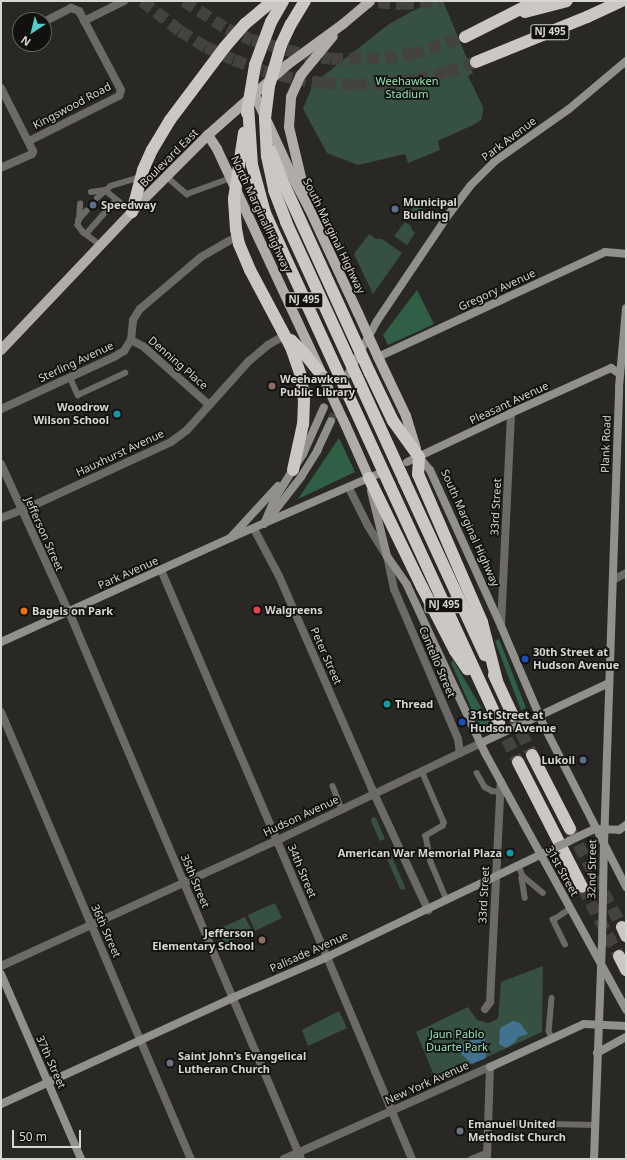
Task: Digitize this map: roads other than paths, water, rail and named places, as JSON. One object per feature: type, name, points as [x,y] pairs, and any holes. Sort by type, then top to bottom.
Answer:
[{"type":"highway","points":[[132,212],[141,176],[160,136],[214,59],[245,24],[272,1]]},
{"type":"highway","name":"NJ 495","points":[[283,1],[271,22],[255,65],[248,105],[252,165],[265,213],[499,722]]},
{"type":"highway","name":"NJ 495","points":[[305,1],[290,24],[281,46],[268,90],[265,130],[268,167],[281,211],[514,716]]},
{"type":"highway","points":[[465,37],[536,1]]},
{"type":"highway","points":[[507,17],[567,1]]},
{"type":"highway","name":"NJ 495","points":[[476,62],[622,1]]},
{"type":"highway","points":[[248,105],[235,191],[236,229],[239,244],[250,270],[285,335],[300,369],[303,391],[303,424],[294,470]]},
{"type":"highway","points":[[265,130],[282,180],[370,373],[393,421],[419,457],[418,474],[482,622],[497,681]]},
{"type":"highway","points":[[285,335],[303,352],[322,377]]},
{"type":"highway","points":[[374,476],[455,651],[491,705]]},
{"type":"highway","points":[[532,755],[570,835]]},
{"type":"highway","points":[[518,762],[582,887]]},
{"type":"highway","points":[[619,956],[626,970]]},
{"type":"main road","name":"Boulevard East","points":[[1,350],[166,176],[208,136],[254,93],[287,65],[344,24],[370,1]]},
{"type":"main road","points":[[309,208],[289,127],[291,97],[297,82],[307,66],[344,24]]},
{"type":"main road","name":"Park Avenue","points":[[348,374],[377,321],[449,214],[470,186],[495,162],[569,109],[626,61]]},
{"type":"main road","name":"South Marginal Highway","points":[[254,93],[406,416],[419,457],[430,470],[501,626],[539,716],[626,887]]},
{"type":"main road","name":"North Marginal Highway","points":[[208,136],[217,149],[231,178],[314,356],[322,377],[346,426],[374,476]]},
{"type":"main road","name":"Gregory Avenue","points":[[378,357],[606,252],[626,254]]},
{"type":"main road","name":"Plank Road","points":[[613,580],[626,308]]},
{"type":"main road","name":"Pleasant Avenue","points":[[407,462],[611,368],[623,376]]},
{"type":"main road","points":[[264,524],[275,498],[294,470],[324,407]]},
{"type":"main road","name":"Park Avenue","points":[[264,524],[301,477],[331,421]]},
{"type":"main road","points":[[230,538],[294,470]]},
{"type":"main road","name":"Park Avenue","points":[[1,642],[230,538],[254,529],[374,476]]},
{"type":"main road","name":"Cantello Street","points":[[374,476],[387,556],[407,585],[481,743]]},
{"type":"main road","name":"32nd Street","points":[[594,1159],[613,580]]},
{"type":"main road","name":"Hudson Avenue","points":[[481,743],[529,719],[539,716],[610,683]]},
{"type":"main road","name":"31st Street","points":[[481,743],[501,781],[544,853],[570,909],[626,1010]]},
{"type":"main road","name":"Palisade Avenue","points":[[1,1104],[141,1039],[327,957],[428,910],[544,853],[570,835],[596,829],[618,830],[626,825]]},
{"type":"main road","name":"37th Street","points":[[1,974],[81,1159]]},
{"type":"main road","name":"New York Avenue","points":[[490,1067],[584,1024],[626,1026]]},
{"type":"main road","points":[[597,1053],[626,1037]]},
{"type":"street","points":[[84,21],[124,1]]},
{"type":"street","name":"Kingswood Road","points":[[29,141],[119,96],[121,90],[79,11],[74,8],[52,18]]},
{"type":"street","points":[[1,88],[33,150],[32,154],[1,168]]},
{"type":"street","points":[[131,340],[133,320],[140,309],[202,257],[230,240]]},
{"type":"street","name":"Hauxhurst Avenue","points":[[1,518],[166,445],[187,430],[248,361],[268,345],[285,335]]},
{"type":"street","name":"Sterling Avenue","points":[[1,409],[114,357],[124,351],[131,340]]},
{"type":"street","name":"Denning Place","points":[[131,340],[144,346],[209,405]]},
{"type":"street","name":"33rd Street","points":[[501,626],[511,413]]},
{"type":"street","name":"Jefferson Street","points":[[1,464],[68,612]]},
{"type":"street","name":"Cantello Street","points":[[349,488],[368,526],[387,556],[394,589],[459,742],[460,753]]},
{"type":"street","name":"Peter Street","points":[[254,529],[279,576],[374,794],[428,910]]},
{"type":"street","name":"34th Street","points":[[161,570],[412,1159]]},
{"type":"street","points":[[613,580],[626,573]]},
{"type":"street","name":"35th Street","points":[[68,612],[300,1156]]},
{"type":"street","name":"36th Street","points":[[1,712],[191,1159]]},
{"type":"street","name":"Hudson Avenue","points":[[1,966],[277,840],[481,743]]},
{"type":"street","name":"33rd Street","points":[[485,1009],[490,1002],[501,781]]},
{"type":"street","points":[[487,1155],[490,1067]]},
{"type":"street","name":"New York Avenue","points":[[284,1159],[300,1156],[391,1110],[490,1067]]},
{"type":"lane","points":[[91,192],[104,190],[120,182],[141,176]]},
{"type":"lane","points":[[166,176],[187,194],[231,178]]},
{"type":"lane","points":[[97,198],[104,190]]},
{"type":"lane","points":[[104,190],[132,212]]},
{"type":"lane","points":[[86,234],[116,200]]},
{"type":"lane","points":[[80,204],[78,225],[86,234],[100,245]]},
{"type":"lane","points":[[79,220],[87,211]]},
{"type":"lane","points":[[70,377],[78,395],[125,373]]},
{"type":"lane","points":[[422,771],[444,822],[443,826],[426,836],[431,862],[447,900]]},
{"type":"lane","points":[[477,773],[485,787],[492,791],[500,792]]},
{"type":"lane","points":[[333,786],[342,809]]},
{"type":"lane","points":[[519,866],[523,876],[525,898]]},
{"type":"lane","points":[[523,876],[543,893]]},
{"type":"lane","points":[[565,945],[553,920],[570,909]]},
{"type":"lane","points":[[552,998],[549,1031],[552,1038]]},
{"type":"lane","points":[[505,1123],[594,1125]]},
{"type":"lane","points":[[471,1159],[487,1155]]},
{"type":"water","points":[[513,1021],[520,1023],[528,1034],[518,1037],[515,1042],[506,1048],[499,1044],[500,1028]]},
{"type":"water","points":[[485,1034],[486,1058],[472,1064],[461,1054],[463,1044]]},
{"type":"tunnel","points":[[142,1],[180,31],[206,47],[263,71],[294,79],[355,85],[386,84],[447,72],[476,62]]},
{"type":"tunnel","points":[[184,1],[227,29],[252,40],[304,55],[331,59],[385,58],[412,54],[465,37]]},
{"type":"tunnel","points":[[360,1],[402,4],[441,1]]},
{"type":"tunnel","points":[[331,421],[345,383]]},
{"type":"tunnel","points":[[513,716],[532,755]]},
{"type":"tunnel","points":[[499,723],[518,762]]},
{"type":"tunnel","points":[[570,829],[622,927]]},
{"type":"tunnel","points":[[582,887],[619,956]]},
{"type":"place","name":"Speedway","points":[[93,205]]},
{"type":"place","name":"Municipal Building","points":[[395,209]]},
{"type":"place","name":"Weehawken Public Library","points":[[272,386]]},
{"type":"place","name":"Woodrow Wilson School","points":[[117,414]]},
{"type":"place","name":"Walgreens","points":[[257,610]]},
{"type":"place","name":"Bagels on Park","points":[[24,611]]},
{"type":"place","name":"30th Street at Hudson Avenue","points":[[525,659]]},
{"type":"place","name":"Thread","points":[[387,704]]},
{"type":"place","name":"31st Street at Hudson Avenue","points":[[462,722]]},
{"type":"place","name":"Lukoil","points":[[583,760]]},
{"type":"place","name":"American War Memorial Plaza","points":[[510,853]]},
{"type":"place","name":"Jefferson Elementary School","points":[[262,940]]},
{"type":"place","name":"Saint John's Evangelical Lutheran Church","points":[[170,1063]]},
{"type":"place","name":"Emanuel United Methodist Church","points":[[460,1131]]},
{"type":"park label","name":"Weehawken Stadium","points":[[407,88]]},
{"type":"park label","name":"Jaun Pablo Duarte Park","points":[[457,1041]]}]
